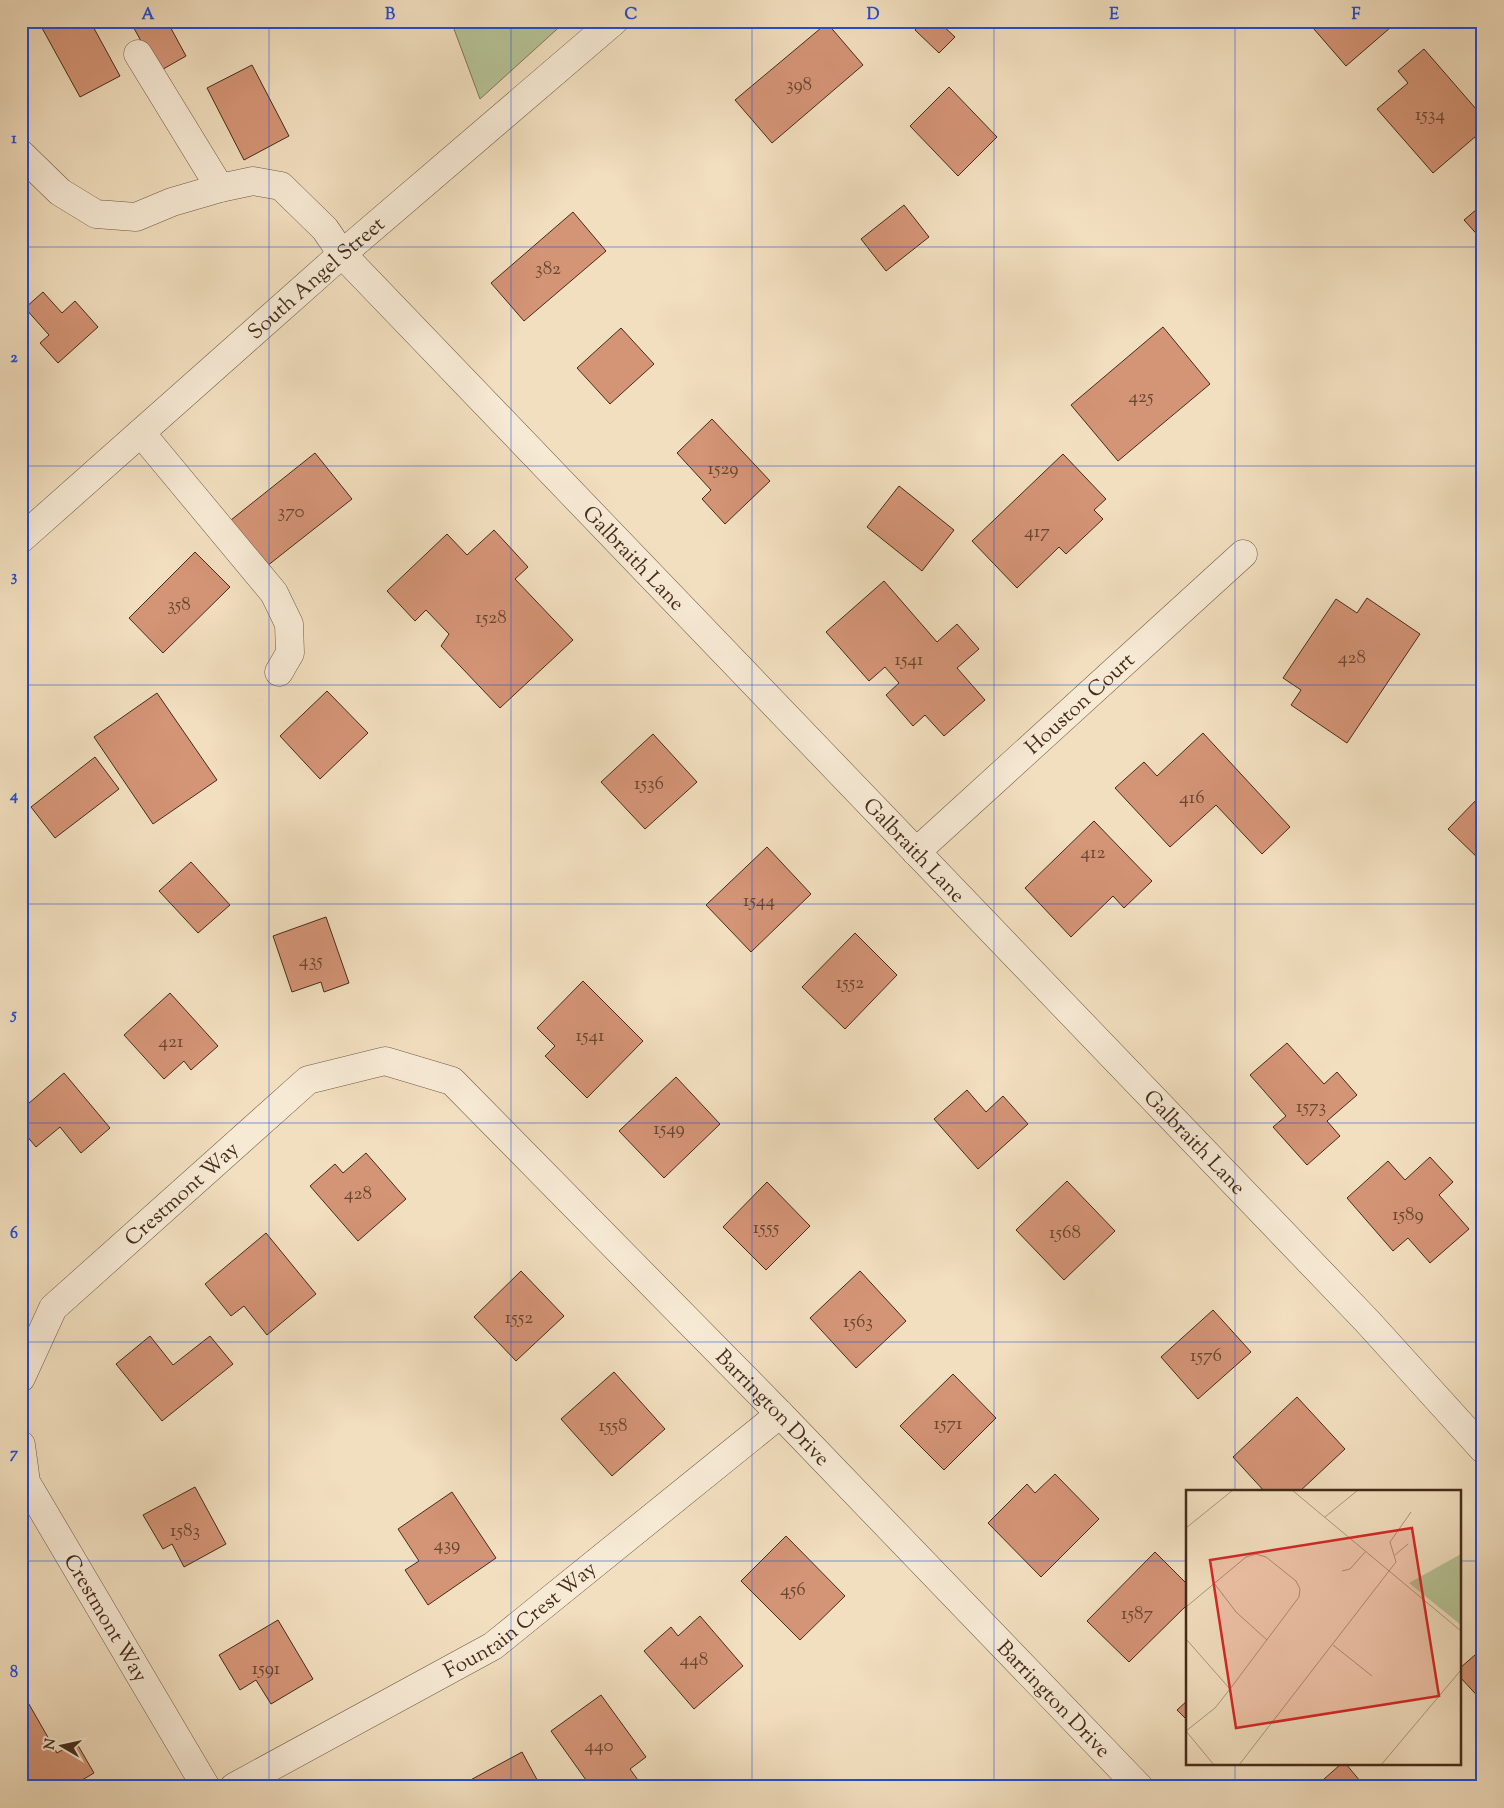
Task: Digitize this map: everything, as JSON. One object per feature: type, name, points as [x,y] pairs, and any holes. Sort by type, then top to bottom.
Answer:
[{"type":"street","name":"South Angel Street","points":[[21,539],[342,254],[614,21]]},
{"type":"street","points":[[138,54],[220,188]]},
{"type":"street","name":"Galbraith Lane","points":[[21,154],[60,192],[96,214],[136,217],[172,202],[220,188],[253,181],[281,186],[325,229],[342,254],[1367,1321],[1483,1449]]},
{"type":"street","points":[[140,433],[274,593],[289,624],[290,653],[279,672]]},
{"type":"street","name":"Houston Court","points":[[916,852],[1243,554]]},
{"type":"street","name":"Crestmont Way","points":[[21,1378],[53,1308],[308,1080],[385,1061]]},
{"type":"street","name":"Barrington Drive","points":[[385,1061],[452,1081],[780,1414],[1139,1787]]},
{"type":"street","name":"Fountain Crest Way","points":[[234,1787],[493,1646],[780,1414]]},
{"type":"street","name":"Crestmont Way","points":[[21,1445],[26,1482],[206,1787]]},
{"type":"green space","points":[[451,21],[566,21],[480,99]]},
{"type":"building","points":[[55,21],[90,21],[120,76],[80,97],[42,28]]},
{"type":"building","points":[[130,21],[167,21],[186,56],[158,72]]},
{"type":"building","points":[[923,21],[938,21],[955,37],[939,53],[915,30]]},
{"type":"building","points":[[1307,21],[1398,21],[1346,66]]},
{"type":"building","points":[[827,23],[863,65],[772,143],[735,100]]},
{"type":"building","points":[[1424,49],[1483,117],[1483,130],[1433,173],[1377,109],[1408,83],[1398,71]]},
{"type":"building","points":[[252,65],[289,136],[244,160],[207,88]]},
{"type":"building","points":[[949,87],[997,137],[958,176],[910,126]]},
{"type":"building","points":[[21,203],[28,209],[21,217]]},
{"type":"building","points":[[1483,204],[1483,241],[1464,220]]},
{"type":"building","points":[[904,205],[929,237],[886,271],[861,239]]},
{"type":"building","points":[[573,212],[606,251],[524,321],[491,283]]},
{"type":"building","points":[[43,292],[62,313],[75,301],[98,327],[58,363],[40,343],[49,335],[25,308]]},
{"type":"building","points":[[1163,327],[1210,384],[1118,461],[1071,405]]},
{"type":"building","points":[[621,328],[654,364],[610,404],[577,368]]},
{"type":"building","points":[[712,419],[770,481],[725,524],[702,499],[711,490],[677,453]]},
{"type":"building","points":[[315,453],[352,499],[267,566],[231,520]]},
{"type":"building","points":[[1063,454],[1106,499],[1094,510],[1103,519],[1066,554],[1059,547],[1017,588],[972,541]]},
{"type":"building","points":[[899,486],[954,530],[922,571],[867,527]]},
{"type":"building","points":[[494,530],[528,567],[515,579],[573,640],[500,708],[441,646],[449,634],[426,610],[415,621],[387,591],[447,534],[467,555]]},
{"type":"building","points":[[195,552],[230,587],[163,653],[129,618]]},
{"type":"building","points":[[884,581],[937,642],[957,624],[979,649],[957,668],[985,700],[944,736],[925,715],[913,726],[886,695],[899,683],[885,667],[869,681],[826,632]]},
{"type":"building","points":[[1367,598],[1420,634],[1347,743],[1291,705],[1301,690],[1283,678],[1336,599],[1357,613]]},
{"type":"building","points":[[327,691],[368,733],[320,779],[280,736]]},
{"type":"building","points":[[157,693],[217,780],[153,824],[94,737]]},
{"type":"building","points":[[1203,733],[1290,827],[1262,854],[1216,805],[1170,847],[1115,788],[1144,762],[1157,776]]},
{"type":"building","points":[[653,734],[697,782],[645,829],[601,782]]},
{"type":"building","points":[[95,757],[119,789],[55,838],[31,807]]},
{"type":"building","points":[[1483,793],[1483,863],[1448,829]]},
{"type":"building","points":[[1094,821],[1152,881],[1124,908],[1113,896],[1071,937],[1025,888]]},
{"type":"building","points":[[767,847],[811,894],[751,952],[706,905]]},
{"type":"building","points":[[191,862],[230,905],[198,933],[159,891]]},
{"type":"building","points":[[326,917],[349,983],[324,992],[321,982],[292,992],[273,936]]},
{"type":"building","points":[[855,933],[897,975],[845,1029],[802,987]]},
{"type":"building","points":[[583,981],[643,1041],[587,1098],[545,1056],[555,1046],[537,1028]]},
{"type":"building","points":[[170,993],[218,1046],[191,1070],[184,1061],[164,1079],[124,1035]]},
{"type":"building","points":[[1287,1043],[1324,1084],[1337,1072],[1357,1095],[1327,1121],[1340,1136],[1307,1165],[1273,1127],[1286,1116],[1250,1075]]},
{"type":"building","points":[[64,1073],[110,1128],[81,1153],[60,1127],[36,1147],[21,1129],[21,1110]]},
{"type":"building","points":[[676,1077],[720,1124],[664,1178],[619,1131]]},
{"type":"building","points":[[967,1090],[986,1112],[1003,1096],[1028,1124],[978,1169],[934,1119]]},
{"type":"building","points":[[366,1153],[406,1199],[358,1241],[310,1186],[335,1164],[343,1173]]},
{"type":"building","points":[[1430,1157],[1453,1182],[1439,1195],[1469,1229],[1430,1263],[1408,1238],[1393,1251],[1347,1198],[1388,1161],[1405,1180]]},
{"type":"building","points":[[1067,1181],[1115,1231],[1064,1280],[1016,1230]]},
{"type":"building","points":[[767,1182],[810,1226],[766,1270],[723,1227]]},
{"type":"building","points":[[266,1233],[316,1294],[267,1335],[244,1306],[231,1316],[205,1284]]},
{"type":"building","points":[[521,1271],[564,1316],[516,1361],[474,1317]]},
{"type":"building","points":[[860,1271],[906,1321],[856,1368],[810,1318]]},
{"type":"building","points":[[1213,1310],[1251,1352],[1198,1399],[1161,1357]]},
{"type":"building","points":[[150,1336],[173,1365],[210,1336],[233,1364],[162,1421],[116,1364]]},
{"type":"building","points":[[614,1372],[665,1429],[612,1476],[561,1419]]},
{"type":"building","points":[[953,1374],[996,1418],[944,1470],[900,1426]]},
{"type":"building","points":[[1297,1397],[1345,1449],[1301,1490],[1263,1490],[1233,1457]]},
{"type":"building","points":[[1055,1474],[1099,1519],[1041,1577],[988,1523],[1027,1484],[1035,1493]]},
{"type":"building","points":[[195,1487],[226,1544],[184,1567],[172,1544],[163,1549],[143,1515]]},
{"type":"building","points":[[452,1492],[496,1558],[428,1605],[405,1570],[419,1561],[398,1529]]},
{"type":"building","points":[[786,1536],[845,1596],[800,1640],[741,1581]]},
{"type":"building","points":[[1155,1552],[1186,1583],[1186,1606],[1129,1662],[1087,1621]]},
{"type":"building","points":[[700,1616],[743,1666],[694,1709],[644,1651],[671,1627],[678,1636]]},
{"type":"building","points":[[278,1620],[313,1679],[271,1704],[256,1680],[240,1690],[219,1655]]},
{"type":"building","points":[[1483,1648],[1483,1702],[1462,1679],[1462,1666]]},
{"type":"building","points":[[601,1695],[646,1757],[630,1769],[643,1787],[591,1787],[551,1731]]},
{"type":"building","points":[[26,1699],[57,1753],[76,1742],[94,1773],[73,1787],[21,1787],[21,1702]]},
{"type":"building","points":[[1186,1702],[1186,1719],[1177,1710]]},
{"type":"building","points":[[522,1752],[541,1787],[467,1787],[465,1783]]},
{"type":"building","points":[[1339,1766],[1348,1766],[1365,1787],[1315,1787]]},
{"type":"building","points":[[977,1781],[980,1787],[968,1787]]}]
